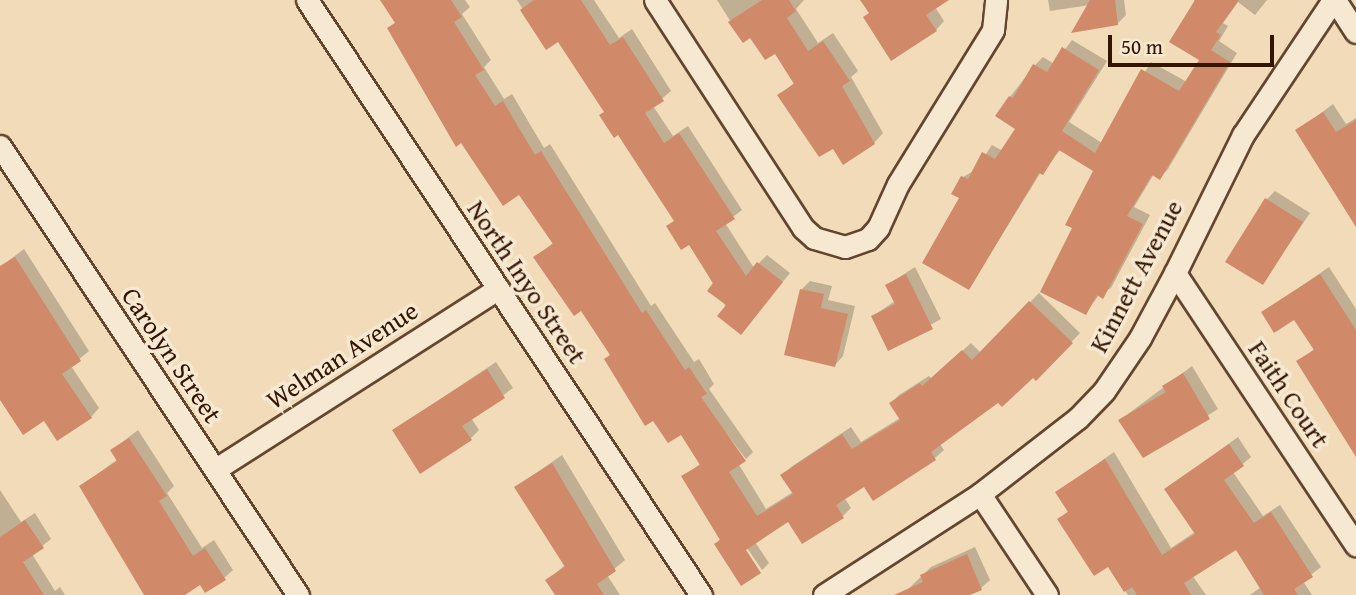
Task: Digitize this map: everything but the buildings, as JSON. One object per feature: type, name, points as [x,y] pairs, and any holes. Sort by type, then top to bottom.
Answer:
[{"type":"street","name":"North Inyo Street","points":[[307,0],[701,595]]},
{"type":"street","points":[[655,0],[803,228],[814,238],[845,247],[868,239],[878,228],[898,184],[993,30],[996,0]]},
{"type":"street","points":[[1334,0],[1356,32]]},
{"type":"street","name":"Kinnett Avenue","points":[[824,595],[980,494],[1078,418],[1104,391],[1140,338],[1175,274],[1243,135],[1334,0]]},
{"type":"street","name":"Carolyn Street","points":[[0,146],[298,595]]},
{"type":"street","name":"Faith Court","points":[[1175,274],[1356,545]]},
{"type":"street","name":"Welman Avenue","points":[[216,469],[498,289]]},
{"type":"street","points":[[980,494],[1047,595]]}]
